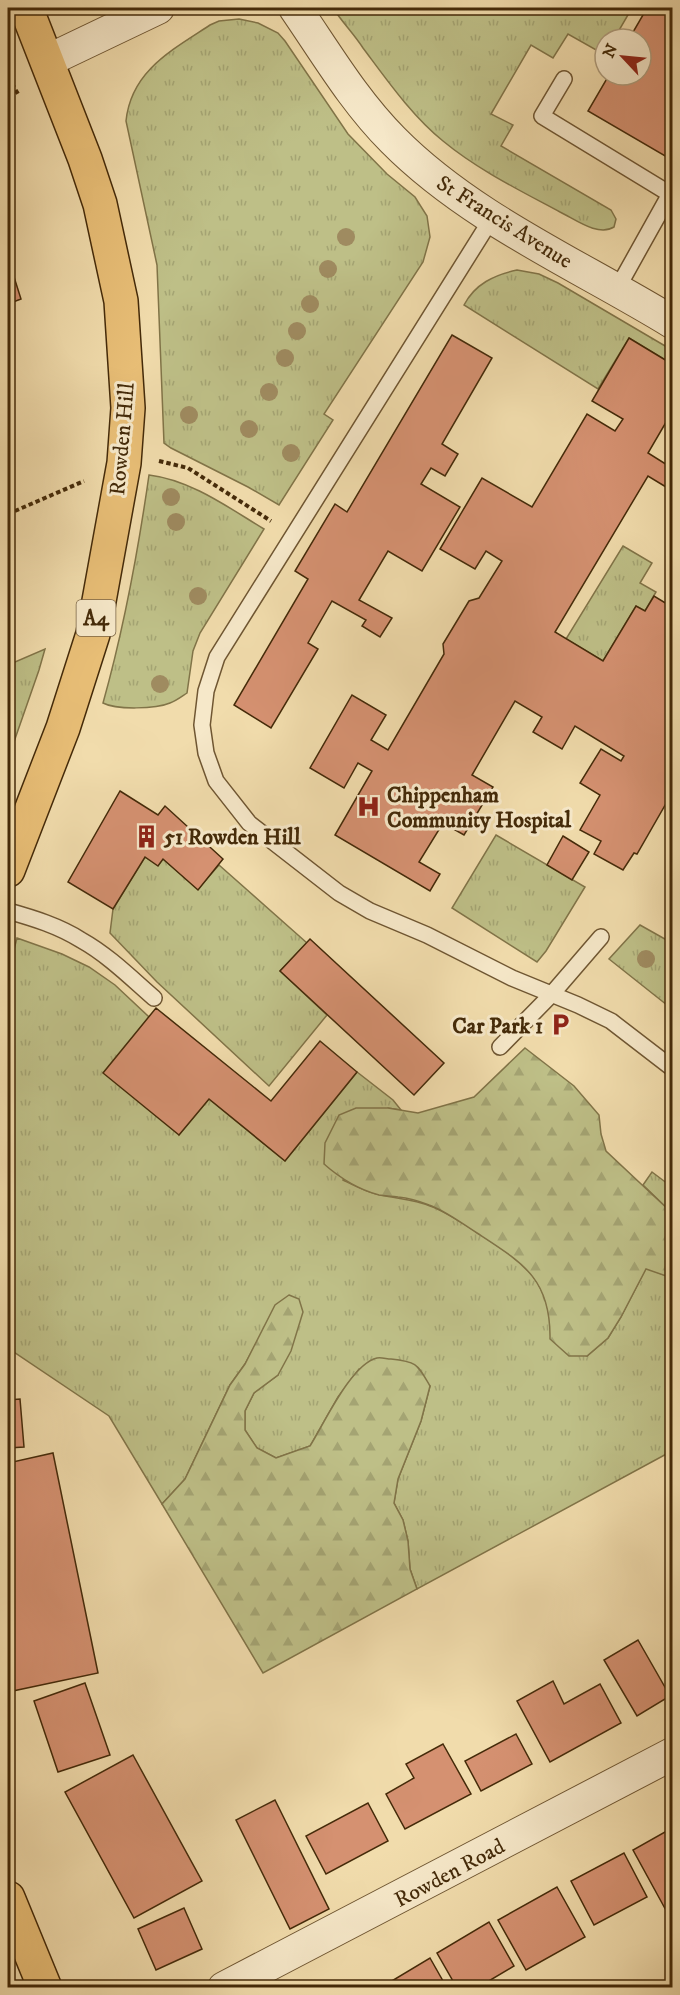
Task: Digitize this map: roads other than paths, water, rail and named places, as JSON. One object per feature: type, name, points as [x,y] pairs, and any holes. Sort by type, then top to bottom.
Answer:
[{"type":"main road","name":"Rowden Hill","points":[[8,870],[59,738],[93,634],[124,464],[128,408],[121,301],[100,204],[85,159],[26,8]]},
{"type":"main road","points":[[8,1898],[45,1988]]},
{"type":"street","points":[[47,62],[158,8]]},
{"type":"street","name":"St Francis Avenue","points":[[295,8],[362,106],[426,171],[492,218],[672,322]]},
{"type":"street","name":"Rowden Road","points":[[224,1988],[672,1754]]},
{"type":"lane","points":[[564,79],[542,116],[671,195],[617,289]]},
{"type":"lane","points":[[492,218],[217,657],[206,691],[202,726],[206,753],[216,781],[249,823],[339,893],[370,911],[427,935],[512,978],[611,1021],[672,1068]]},
{"type":"lane","points":[[8,911],[81,939],[154,998]]},
{"type":"lane","points":[[500,1047],[551,995],[601,937]]},
{"type":"place","name":"Chippenham Community Hospital","points":[[369,807]]},
{"type":"place","name":"51 Rowden Hill","points":[[146,836]]},
{"type":"place","name":"Car Park 1","points":[[561,1025]]}]
